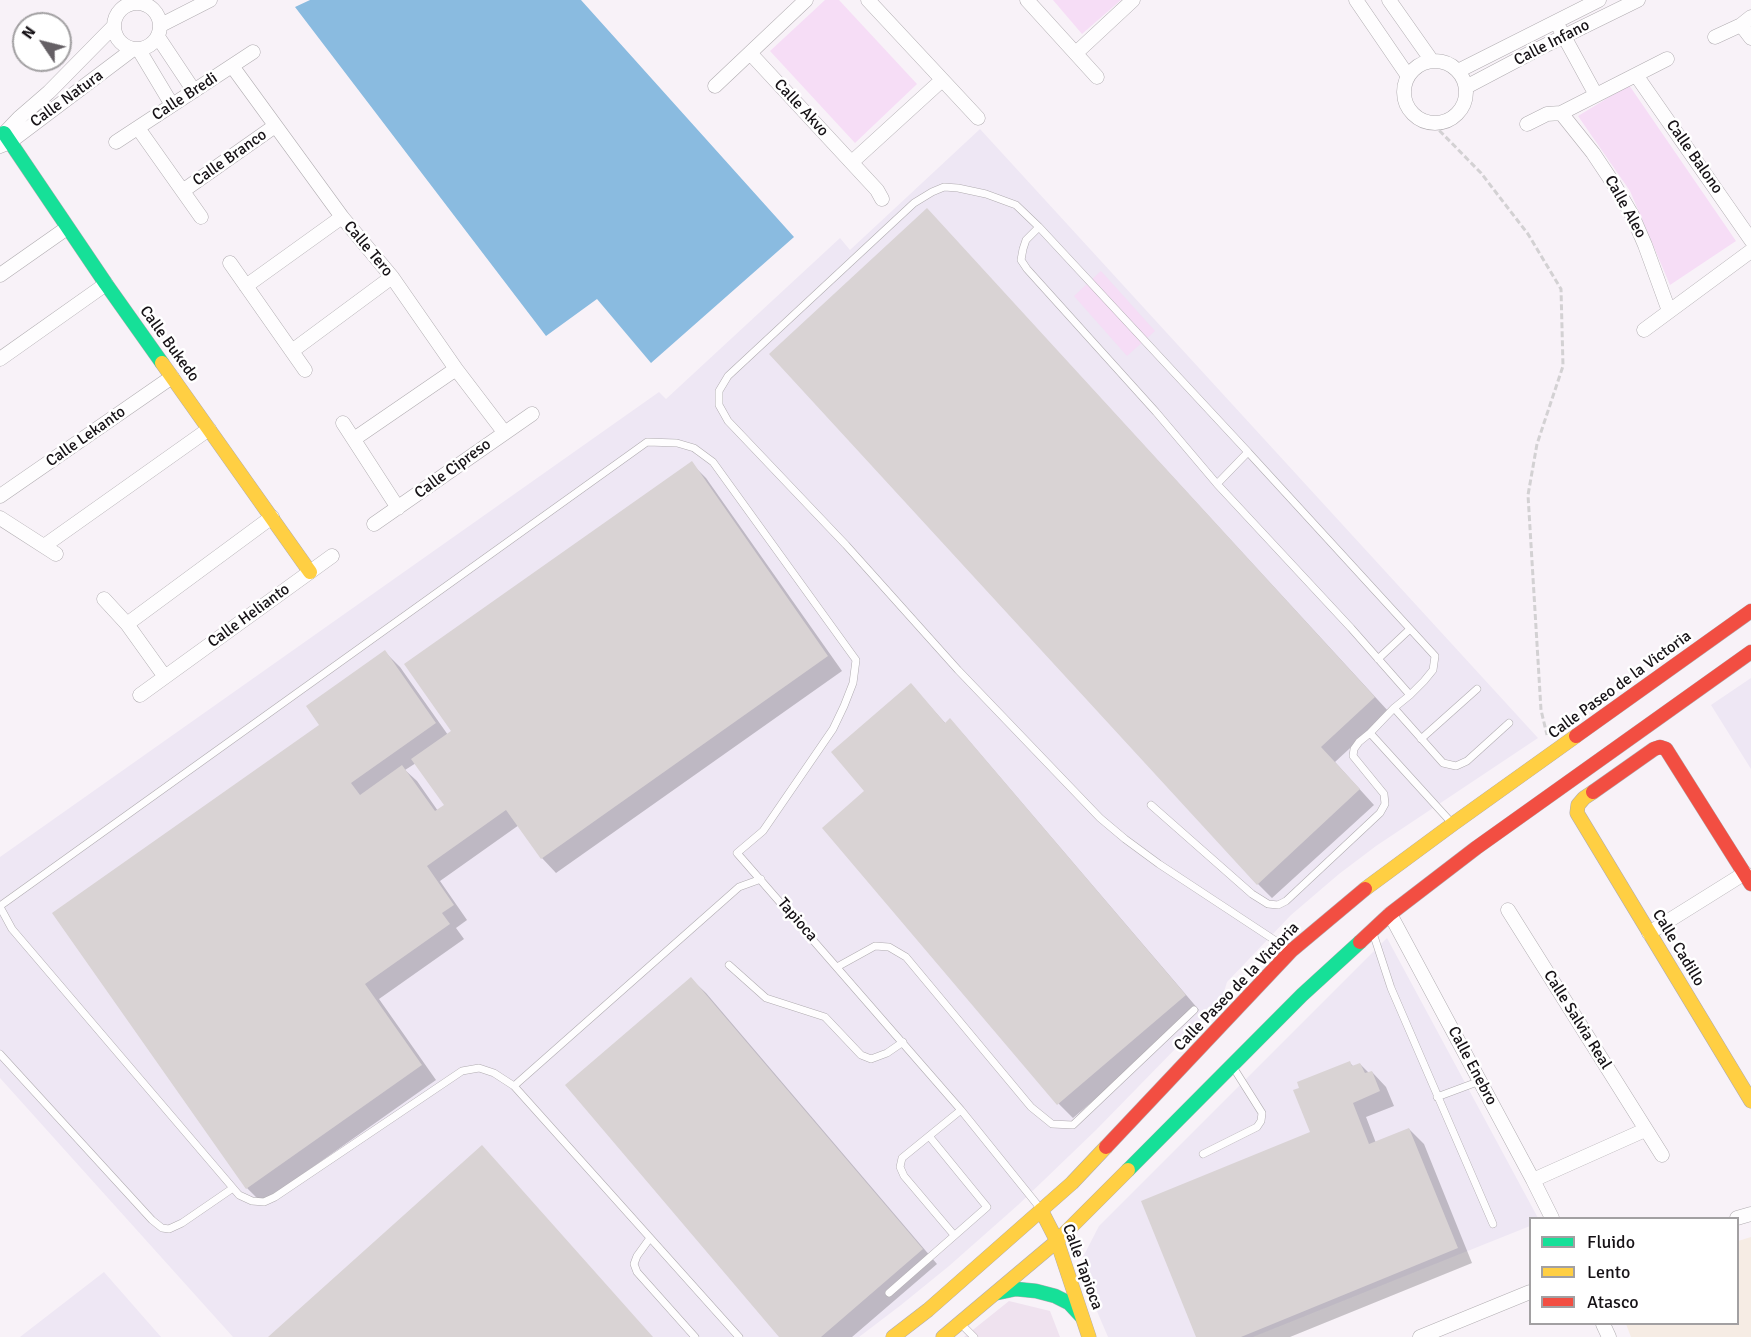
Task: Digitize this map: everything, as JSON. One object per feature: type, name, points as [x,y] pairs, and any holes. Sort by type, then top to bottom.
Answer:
[{"type":"main road","name":"Calle Bukedo","points":[[3,140],[310,572]]},
{"type":"main road","name":"Calle Paseo de la Victoria","points":[[893,1337],[928,1310],[1072,1183],[1291,951],[1372,884],[1453,824],[1751,611]]},
{"type":"main road","points":[[943,1337],[1057,1241],[1302,995],[1390,914],[1476,848],[1751,652]]},
{"type":"main road","name":"Calle Cadillo","points":[[1748,879],[1666,749],[1660,747],[1654,749],[1584,798],[1578,805],[1577,813],[1751,1101]]},
{"type":"main road","name":"Calle Tapioca","points":[[1041,1210],[1057,1241],[1089,1337]]},
{"type":"main road","points":[[997,1293],[1016,1289],[1055,1296],[1069,1303],[1082,1317]]},
{"type":"street","points":[[136,50],[150,46],[160,31],[210,0]]},
{"type":"street","points":[[715,86],[806,0]]},
{"type":"street","points":[[868,0],[978,118]]},
{"type":"street","points":[[1028,0],[1097,77]]},
{"type":"street","points":[[1076,53],[1133,0]]},
{"type":"street","points":[[1356,0],[1408,76]]},
{"type":"street","points":[[1389,0],[1431,61]]},
{"type":"street","name":"Calle Infano","points":[[1458,71],[1599,0]]},
{"type":"street","name":"Calle Infano","points":[[1466,87],[1638,0]]},
{"type":"street","points":[[172,105],[136,50],[119,42],[115,34],[115,19],[124,7],[152,2],[160,31],[194,91]]},
{"type":"street","points":[[1715,37],[1746,21],[1751,38]]},
{"type":"street","points":[[1556,22],[1596,95]]},
{"type":"street","name":"Calle Natura","points":[[3,140],[18,118],[49,92],[114,26]]},
{"type":"street","name":"Calle Natura","points":[[3,140],[136,50]]},
{"type":"street","name":"Calle Bredi","points":[[116,142],[253,52]]},
{"type":"street","name":"Calle Akvo","points":[[750,53],[852,162],[882,199]]},
{"type":"street","points":[[1527,124],[1547,114],[1561,113],[1667,59]]},
{"type":"street","points":[[1431,61],[1444,62],[1458,71],[1466,87],[1461,110],[1449,120],[1433,124],[1418,119],[1407,107],[1403,92],[1408,76],[1416,67],[1431,61]]},
{"type":"street","name":"Calle Tero","points":[[232,66],[342,217],[392,277],[456,369],[504,432]]},
{"type":"street","name":"Calle Balono","points":[[1636,75],[1751,240]]},
{"type":"street","points":[[852,162],[942,80]]},
{"type":"street","name":"Calle Aleo","points":[[1561,113],[1593,153],[1632,215],[1669,311]]},
{"type":"street","name":"Calle Branco","points":[[184,190],[276,126]]},
{"type":"street","points":[[138,128],[201,217]]},
{"type":"street","points":[[246,286],[342,217]]},
{"type":"street","points":[[0,275],[67,228]]},
{"type":"street","points":[[1644,330],[1751,251]]},
{"type":"street","points":[[230,262],[305,370]]},
{"type":"street","points":[[292,351],[392,277]]},
{"type":"street","points":[[0,359],[106,285]]},
{"type":"street","points":[[354,439],[456,369]]},
{"type":"street","name":"Calle Lekanto","points":[[0,496],[172,377]]},
{"type":"street","name":"Calle Cipreso","points":[[374,524],[532,414]]},
{"type":"street","points":[[343,423],[398,508]]},
{"type":"street","points":[[44,546],[209,429]]},
{"type":"street","points":[[127,624],[272,517]]},
{"type":"street","points":[[0,518],[56,554]]},
{"type":"street","name":"Calle Helianto","points":[[140,695],[332,556]]},
{"type":"street","points":[[104,599],[127,624],[165,677]]},
{"type":"street","points":[[1649,933],[1748,879]]},
{"type":"street","name":"Calle Salvia Real","points":[[1508,910],[1662,1155]]},
{"type":"street","name":"Calle Enebro","points":[[1390,914],[1552,1217]]},
{"type":"street","points":[[1533,1179],[1646,1130]]},
{"type":"street","points":[[1420,1337],[1529,1292]]},
{"type":"lane","points":[[1151,805],[1251,894],[1268,904],[1278,905],[1286,901],[1380,813],[1385,804],[1384,794],[1353,756],[1354,749],[1433,670],[1435,656],[1039,227],[1016,205],[986,194],[944,187],[914,203],[729,376],[719,391],[719,405],[728,421],[846,545],[958,670],[1100,818],[1159,864],[1291,951]]},
{"type":"lane","points":[[1039,227],[1026,240],[1023,249],[1021,260],[1027,269],[1217,484],[1410,695]]},
{"type":"lane","name":"Tapioca","points":[[0,906],[647,442],[677,443],[694,448],[713,462],[856,660],[853,682],[833,729],[763,831],[737,853],[961,1110],[1041,1210]]},
{"type":"lane","points":[[1217,484],[1248,453]]},
{"type":"lane","points":[[1378,660],[1410,628]]},
{"type":"lane","points":[[1421,738],[1477,689]]},
{"type":"lane","points":[[1394,708],[1443,763],[1456,766],[1467,761],[1509,723]]},
{"type":"lane","points":[[1370,733],[1453,824]]},
{"type":"lane","points":[[514,1086],[739,887],[761,879]]},
{"type":"lane","points":[[0,906],[12,929],[239,1195],[252,1201],[269,1200],[462,1071],[479,1068],[494,1073],[514,1086],[739,1337]]},
{"type":"lane","points":[[1372,931],[1391,988],[1493,1224]]},
{"type":"lane","points":[[837,967],[875,946],[889,947],[906,957],[1031,1107],[1052,1124],[1073,1125],[1194,1010]]},
{"type":"lane","points":[[729,965],[766,998],[825,1017],[861,1055],[871,1059],[887,1053],[903,1042]]},
{"type":"lane","points":[[0,1054],[152,1220],[162,1228],[169,1229],[182,1223],[233,1188]]},
{"type":"lane","points":[[1203,1154],[1257,1127],[1261,1121],[1263,1113],[1232,1066]]},
{"type":"lane","points":[[1437,1097],[1480,1081]]},
{"type":"lane","points":[[954,1235],[904,1176],[900,1167],[902,1158],[961,1110]]},
{"type":"lane","points":[[889,1293],[987,1207],[929,1136]]},
{"type":"lane","points":[[650,1238],[637,1256],[634,1264],[637,1272],[694,1337]]},
{"type":"lane","points":[[960,1323],[974,1337]]},
{"type":"path","points":[[1433,124],[1480,173],[1528,234],[1561,290],[1563,366],[1537,444],[1528,495],[1541,710],[1551,754]]},
{"type":"shaded area","points":[[825,0],[839,0],[917,84],[855,143],[770,51]]},
{"type":"shaded area","points":[[1053,0],[1121,0],[1082,34]]},
{"type":"shaded area","points":[[1629,85],[1736,241],[1670,285],[1630,191],[1578,116]]},
{"type":"shaded area","points":[[980,129],[1538,738],[1376,846],[1291,915],[1227,982],[1221,1002],[1096,1130],[1018,1205],[949,1266],[859,1337],[233,1337],[0,1078],[0,857],[659,392],[666,399],[840,238],[850,250]]},
{"type":"shaded area","points":[[1101,271],[1155,331],[1127,356],[1074,296]]},
{"type":"shaded area","points":[[1751,678],[1751,769],[1711,705]]},
{"type":"shaded area","points":[[1387,938],[1537,1217],[1529,1217],[1529,1226],[1253,1337],[1108,1337],[1084,1281],[1083,1257],[1099,1226]]},
{"type":"shaded area","points":[[1751,1237],[1751,1337],[1631,1337],[1626,1325],[1739,1325],[1739,1241]]},
{"type":"shaded area","points":[[104,1272],[161,1337],[20,1337]]},
{"type":"shaded area","points":[[1009,1301],[1050,1311],[1060,1337],[964,1337]]},
{"type":"water","points":[[310,0],[581,0],[794,237],[651,363],[597,299],[546,336],[295,7]]},
{"type":"building","points":[[927,208],[1375,697],[1321,747],[1360,789],[1257,885],[769,354]]},
{"type":"building","points":[[692,461],[828,656],[541,859],[506,810],[427,866],[454,905],[442,913],[450,924],[365,984],[422,1065],[246,1189],[52,913],[319,725],[306,706],[385,650],[436,723],[351,783],[360,795],[402,765],[435,811],[444,805],[411,759],[451,731],[404,664]]},
{"type":"building","points":[[911,683],[945,723],[950,718],[1186,995],[1057,1105],[822,828],[864,791],[831,752]]},
{"type":"building","points":[[691,977],[923,1249],[821,1337],[779,1337],[565,1085]]},
{"type":"building","points":[[1350,1061],[1352,1066],[1360,1063],[1365,1073],[1372,1071],[1380,1091],[1353,1103],[1369,1144],[1409,1128],[1458,1248],[1241,1337],[1196,1337],[1141,1201],[1310,1132],[1293,1090],[1299,1088],[1297,1082]]},
{"type":"building","points":[[482,1145],[653,1337],[268,1337]]},
{"type":"traffic: fast","points":[[4,133],[162,363]]},
{"type":"traffic: fast","points":[[1128,1170],[1302,995],[1360,942]]},
{"type":"traffic: fast","points":[[997,1293],[1016,1289],[1055,1296],[1069,1303],[1082,1317]]},
{"type":"traffic: slow","points":[[162,363],[310,572]]},
{"type":"traffic: slow","points":[[1365,889],[1576,736]]},
{"type":"traffic: slow","points":[[1593,792],[1578,805],[1577,813],[1751,1101]]},
{"type":"traffic: slow","points":[[893,1337],[928,1310],[1072,1183],[1106,1147]]},
{"type":"traffic: slow","points":[[943,1337],[1057,1241],[1128,1170]]},
{"type":"traffic: slow","points":[[1041,1210],[1057,1241],[1089,1337]]},
{"type":"traffic: jam","points":[[1576,736],[1751,611]]},
{"type":"traffic: jam","points":[[1360,942],[1390,914],[1476,848],[1751,652]]},
{"type":"traffic: jam","points":[[1593,792],[1654,749],[1660,747],[1666,749],[1751,884]]},
{"type":"traffic: jam","points":[[1106,1147],[1291,951],[1365,889]]}]
